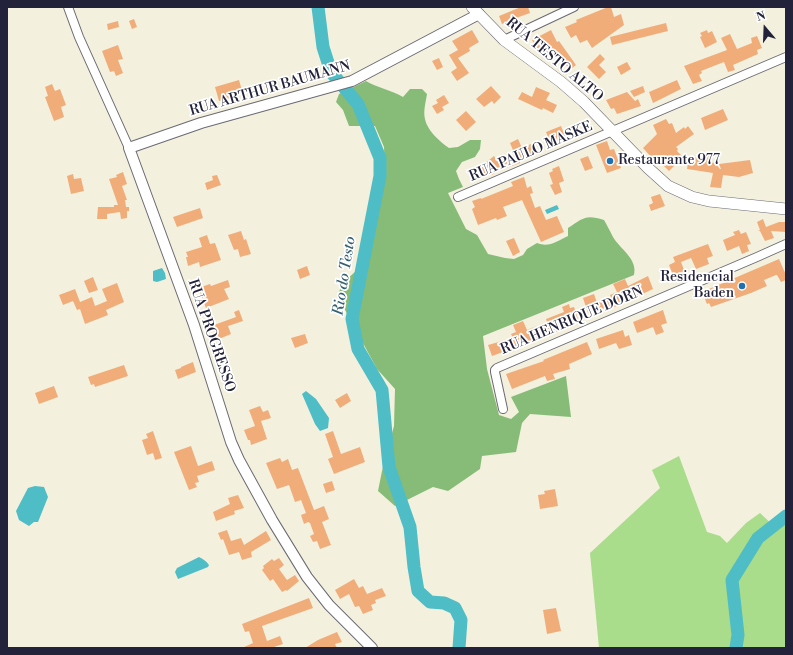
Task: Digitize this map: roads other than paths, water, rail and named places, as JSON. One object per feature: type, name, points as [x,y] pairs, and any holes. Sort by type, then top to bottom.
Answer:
[{"type":"main road","name":"RUA TESTO ALTO","points":[[475,11],[504,40],[573,92],[661,180],[675,190],[692,197],[709,201],[786,209]]},
{"type":"street","name":"RUA PROGRESSO","points":[[68,7],[79,37],[129,148],[194,325],[231,442],[239,460],[272,520],[307,577],[329,605],[372,648]]},
{"type":"street","points":[[504,40],[574,7]]},
{"type":"street","name":"RUA ARTHUR BAUMANN","points":[[129,148],[202,123],[352,81],[475,11]]},
{"type":"street","name":"RUA PAULO MASKE","points":[[458,197],[786,57]]},
{"type":"street","name":"RUA HENRIQUE DORN","points":[[504,409],[495,372],[497,368],[786,244]]},
{"type":"water","points":[[557,205],[559,209],[547,214],[545,210]]},
{"type":"water","points":[[162,268],[166,279],[157,282],[153,281],[153,271]]},
{"type":"water","points":[[306,391],[316,399],[329,418],[328,428],[320,431],[315,424],[302,394]]},
{"type":"water","points":[[35,486],[44,487],[48,497],[38,522],[34,522],[29,526],[19,520],[16,511],[28,488]]},
{"type":"water","points":[[199,557],[209,565],[208,567],[178,579],[175,572],[177,568]]},
{"type":"waterway","name":"Rio do Testo","points":[[318,7],[323,47],[331,72],[358,104],[380,158],[380,176],[352,319],[358,349],[382,390],[389,467],[410,527],[418,591],[430,602],[444,603],[455,608],[461,620],[459,648]]},
{"type":"waterway","name":"Rio do Testo","points":[[736,648],[738,635],[732,580],[758,538],[786,516]]},
{"type":"place","name":"Restaurante 977","points":[[610,161]]},
{"type":"place","name":"Residencial Baden","points":[[742,286]]}]
